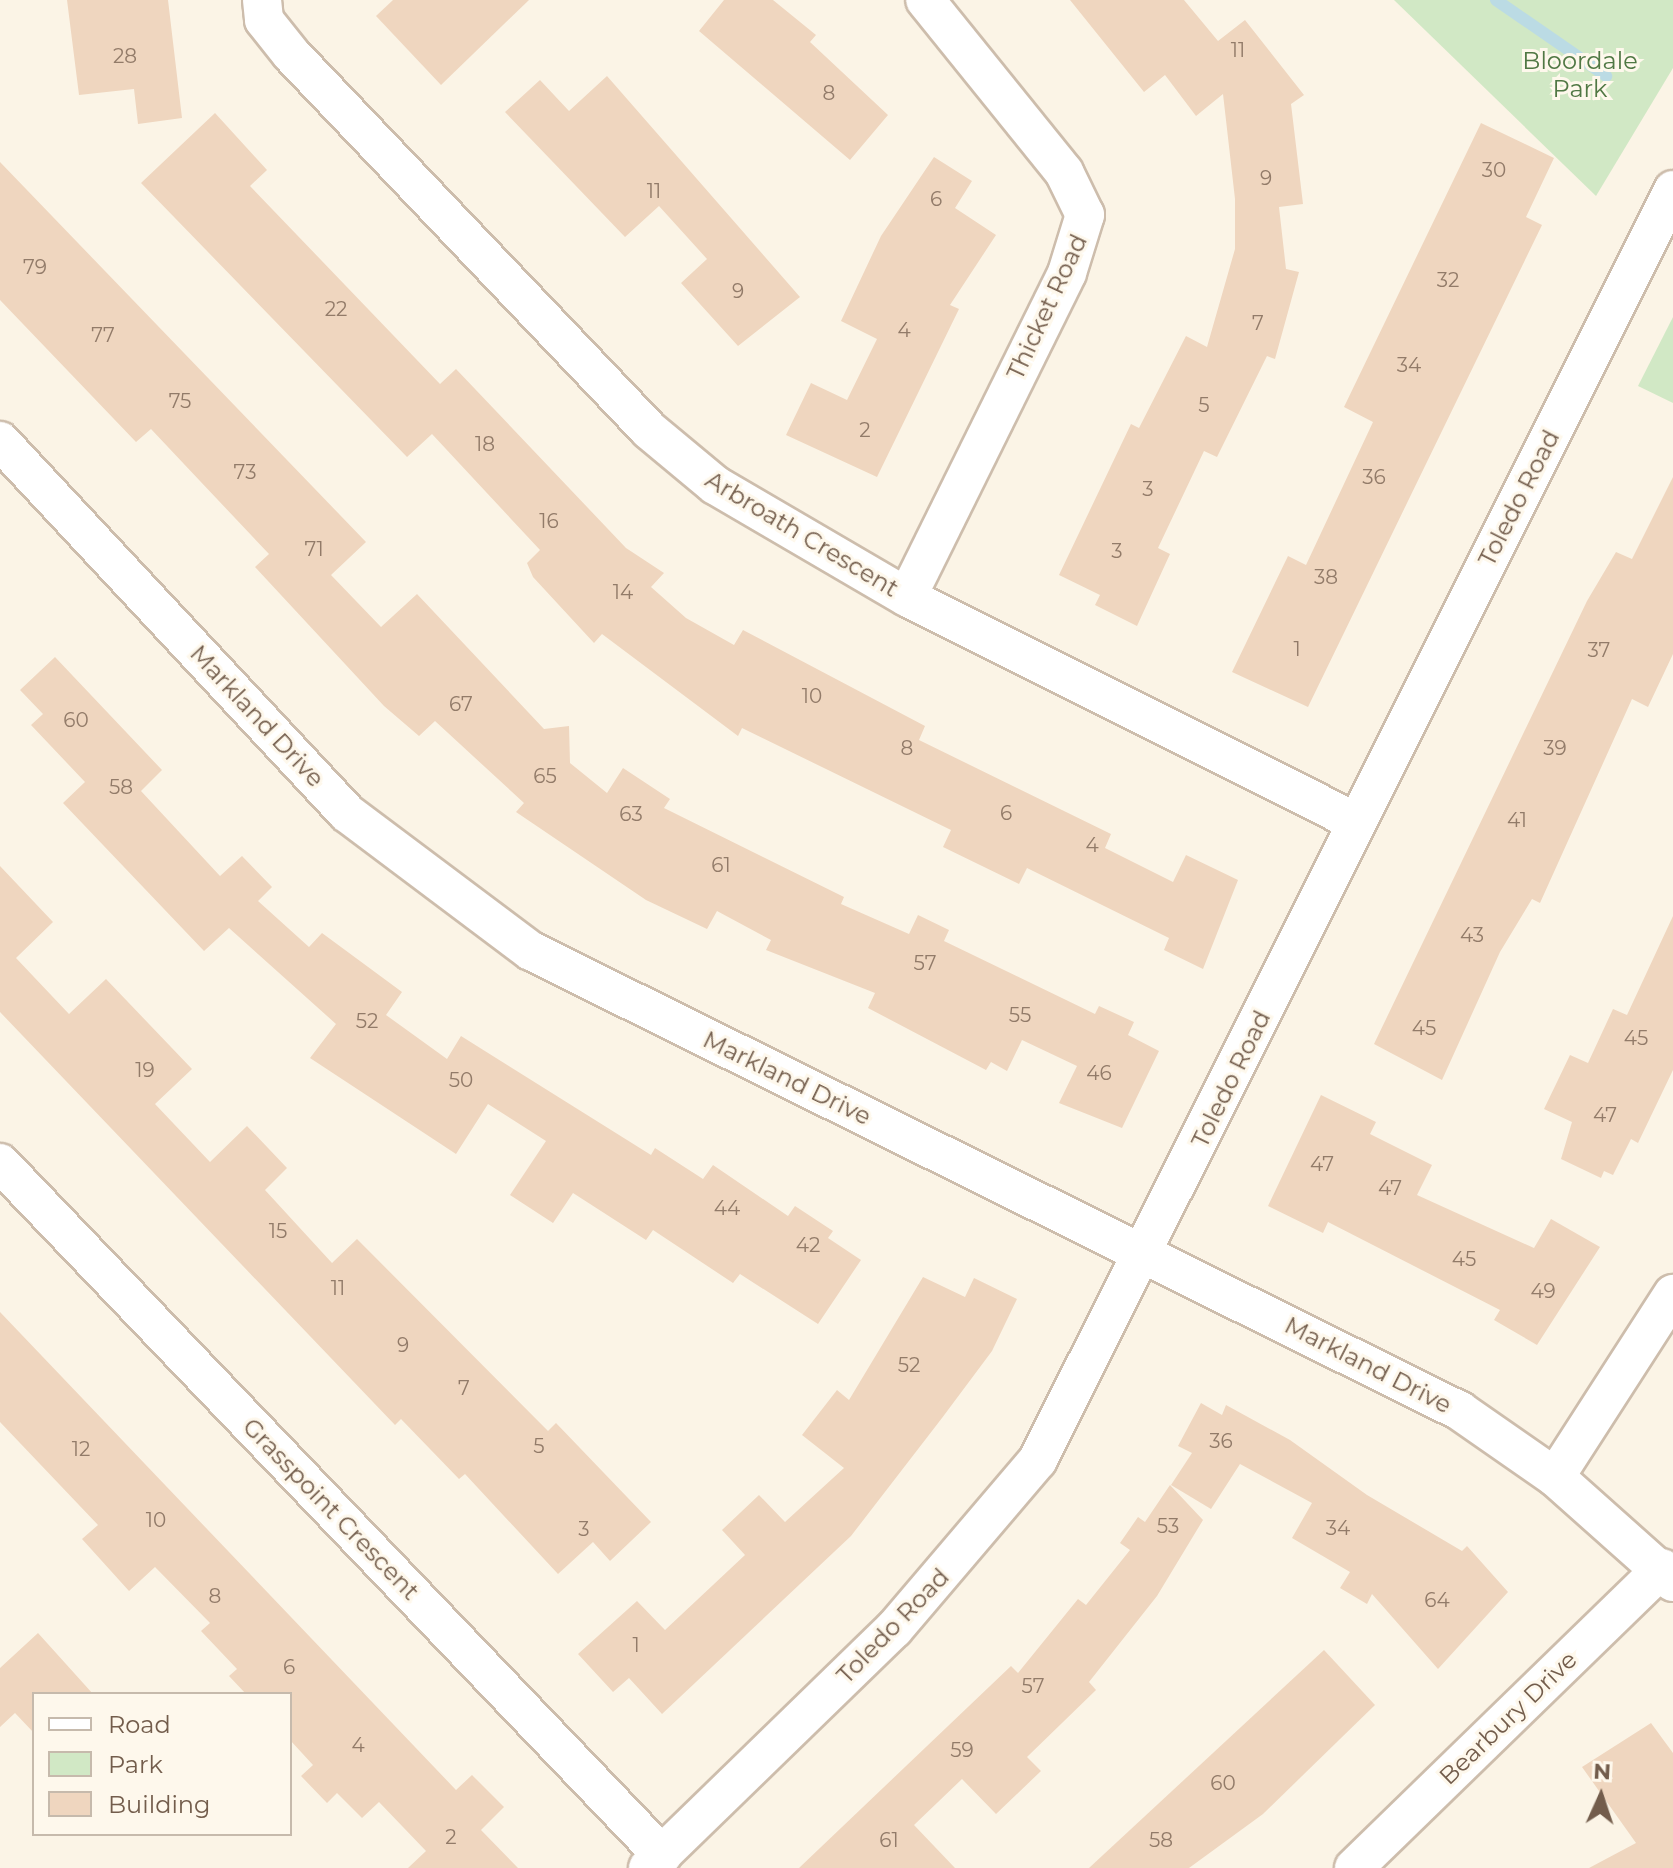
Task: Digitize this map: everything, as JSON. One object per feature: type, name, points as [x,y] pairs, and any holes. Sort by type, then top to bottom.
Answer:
[{"type":"street","name":"Arbroath Crescent","points":[[262,0],[264,20],[291,54],[649,430],[715,485],[907,597],[1356,822]]},
{"type":"street","name":"Thicket Road","points":[[907,597],[1067,273],[1085,215],[1064,172],[925,0]]},
{"type":"street","name":"Toledo Road","points":[[655,1862],[975,1540],[1038,1460],[1146,1255],[1356,822],[1673,190]]},
{"type":"street","name":"Markland Drive","points":[[0,441],[347,813],[531,951],[1460,1411],[1555,1477],[1667,1575]]},
{"type":"street","name":"Grasspoint Crescent","points":[[0,1163],[655,1862]]},
{"type":"street","points":[[1555,1477],[1673,1294]]},
{"type":"street","name":"Bearbury Drive","points":[[1354,1868],[1667,1575]]},
{"type":"green space","name":"Bloordale Park","points":[[1394,0],[1673,0],[1673,68],[1596,196]]},
{"type":"green space","points":[[1673,317],[1673,403],[1638,386]]},
{"type":"building","points":[[67,0],[168,0],[182,118],[138,124],[134,89],[79,95]]},
{"type":"building","points":[[393,0],[529,0],[441,85],[376,16]]},
{"type":"building","points":[[724,0],[773,0],[816,35],[810,42],[888,115],[850,160],[699,31]]},
{"type":"building","points":[[1070,0],[1184,0],[1218,41],[1245,20],[1304,95],[1291,104],[1303,204],[1279,207],[1286,269],[1299,272],[1275,359],[1267,356],[1217,457],[1204,451],[1158,548],[1170,554],[1137,626],[1095,605],[1100,595],[1059,575],[1131,424],[1139,428],[1186,336],[1207,347],[1235,249],[1235,199],[1223,94],[1196,116],[1165,75],[1144,92]]},
{"type":"building","points":[[607,76],[800,297],[738,346],[681,283],[707,259],[659,206],[625,237],[505,112],[540,80],[569,111]]},
{"type":"building","points":[[215,113],[267,170],[250,186],[440,384],[456,369],[626,548],[664,573],[651,587],[686,618],[734,645],[743,630],[925,726],[919,740],[1111,834],[1105,848],[1173,882],[1186,855],[1238,880],[1203,969],[1164,950],[1169,938],[1027,868],[1019,884],[943,847],[951,830],[742,728],[738,736],[602,634],[594,643],[533,577],[527,563],[540,550],[432,434],[407,457],[141,183]]},
{"type":"building","points":[[1481,123],[1554,158],[1526,217],[1542,225],[1308,707],[1232,672],[1288,556],[1306,565],[1373,422],[1344,407]]},
{"type":"building","points":[[934,157],[972,181],[955,208],[996,235],[950,305],[959,309],[877,477],[786,435],[811,383],[847,400],[877,339],[841,321],[881,236]]},
{"type":"building","points":[[0,162],[366,542],[331,575],[381,627],[417,594],[544,729],[569,726],[570,763],[607,793],[623,768],[670,799],[664,808],[844,897],[841,904],[909,934],[918,915],[949,930],[944,941],[1095,1014],[1099,1006],[1134,1022],[1128,1035],[1159,1051],[1122,1128],[1059,1103],[1077,1066],[1022,1040],[1007,1071],[991,1062],[986,1070],[868,1008],[875,993],[766,950],[771,940],[717,911],[707,929],[646,900],[516,812],[524,803],[435,721],[419,736],[384,706],[255,567],[269,554],[151,429],[136,442],[0,300]]},
{"type":"building","points":[[1673,477],[1673,654],[1648,707],[1632,699],[1540,903],[1532,899],[1500,952],[1442,1080],[1374,1044],[1587,601],[1616,552],[1632,559]]},
{"type":"building","points":[[55,657],[162,770],[141,791],[220,876],[242,856],[272,887],[258,901],[309,947],[322,933],[402,992],[386,1015],[447,1059],[461,1036],[651,1155],[655,1148],[703,1179],[713,1165],[788,1216],[795,1206],[833,1231],[828,1238],[861,1260],[818,1324],[740,1274],[733,1283],[653,1230],[646,1240],[573,1193],[553,1223],[510,1195],[546,1141],[488,1104],[456,1154],[310,1058],[336,1024],[229,928],[204,951],[63,803],[85,782],[31,725],[43,714],[20,690]]},
{"type":"building","points":[[0,866],[53,922],[16,958],[69,1014],[106,979],[192,1069],[155,1104],[210,1162],[247,1126],[287,1168],[265,1190],[332,1263],[357,1239],[548,1431],[556,1423],[651,1522],[610,1561],[593,1542],[558,1574],[465,1474],[459,1479],[401,1419],[395,1425],[0,1012]]},
{"type":"building","points":[[1673,916],[1673,1070],[1638,1143],[1631,1139],[1613,1175],[1604,1171],[1601,1178],[1561,1159],[1572,1122],[1544,1109],[1570,1055],[1588,1063],[1613,1009],[1627,1015]]},
{"type":"building","points":[[1321,1095],[1376,1122],[1370,1134],[1432,1165],[1417,1195],[1534,1248],[1551,1219],[1600,1247],[1537,1345],[1494,1320],[1500,1310],[1328,1222],[1323,1233],[1268,1206]]},
{"type":"building","points":[[923,1277],[965,1297],[974,1278],[1017,1299],[992,1351],[942,1418],[851,1536],[662,1714],[629,1678],[613,1692],[578,1654],[637,1601],[665,1630],[745,1555],[722,1530],[759,1495],[785,1522],[844,1468],[802,1435],[837,1390],[849,1400]]},
{"type":"building","points":[[0,1312],[456,1790],[472,1775],[504,1807],[481,1830],[518,1868],[408,1868],[426,1851],[379,1802],[362,1818],[337,1793],[327,1803],[301,1776],[313,1765],[292,1742],[292,1692],[244,1692],[229,1676],[237,1669],[201,1631],[210,1623],[155,1567],[129,1591],[82,1539],[98,1525],[0,1422]]},
{"type":"building","points":[[1201,1403],[1222,1415],[1226,1405],[1290,1440],[1367,1495],[1462,1551],[1467,1546],[1508,1592],[1438,1669],[1372,1594],[1367,1604],[1340,1588],[1350,1572],[1292,1538],[1312,1503],[1240,1464],[1211,1509],[1171,1485],[1192,1453],[1178,1446]]},
{"type":"building","points":[[1170,1485],[1203,1520],[1157,1596],[1089,1682],[1096,1690],[1027,1757],[1041,1771],[996,1814],[962,1779],[914,1825],[955,1868],[799,1868],[1011,1666],[1018,1673],[1078,1599],[1086,1605],[1130,1550],[1120,1543],[1138,1517],[1145,1522]]},
{"type":"building","points":[[38,1633],[91,1692],[32,1692],[32,1731],[15,1713],[0,1727],[0,1668]]},
{"type":"building","points":[[1324,1650],[1375,1705],[1263,1814],[1189,1868],[1089,1868]]},
{"type":"building","points":[[1651,1723],[1673,1753],[1673,1868],[1589,1868],[1636,1843],[1582,1767]]},
{"type":"waterway","points":[[1496,0],[1606,76]]}]
